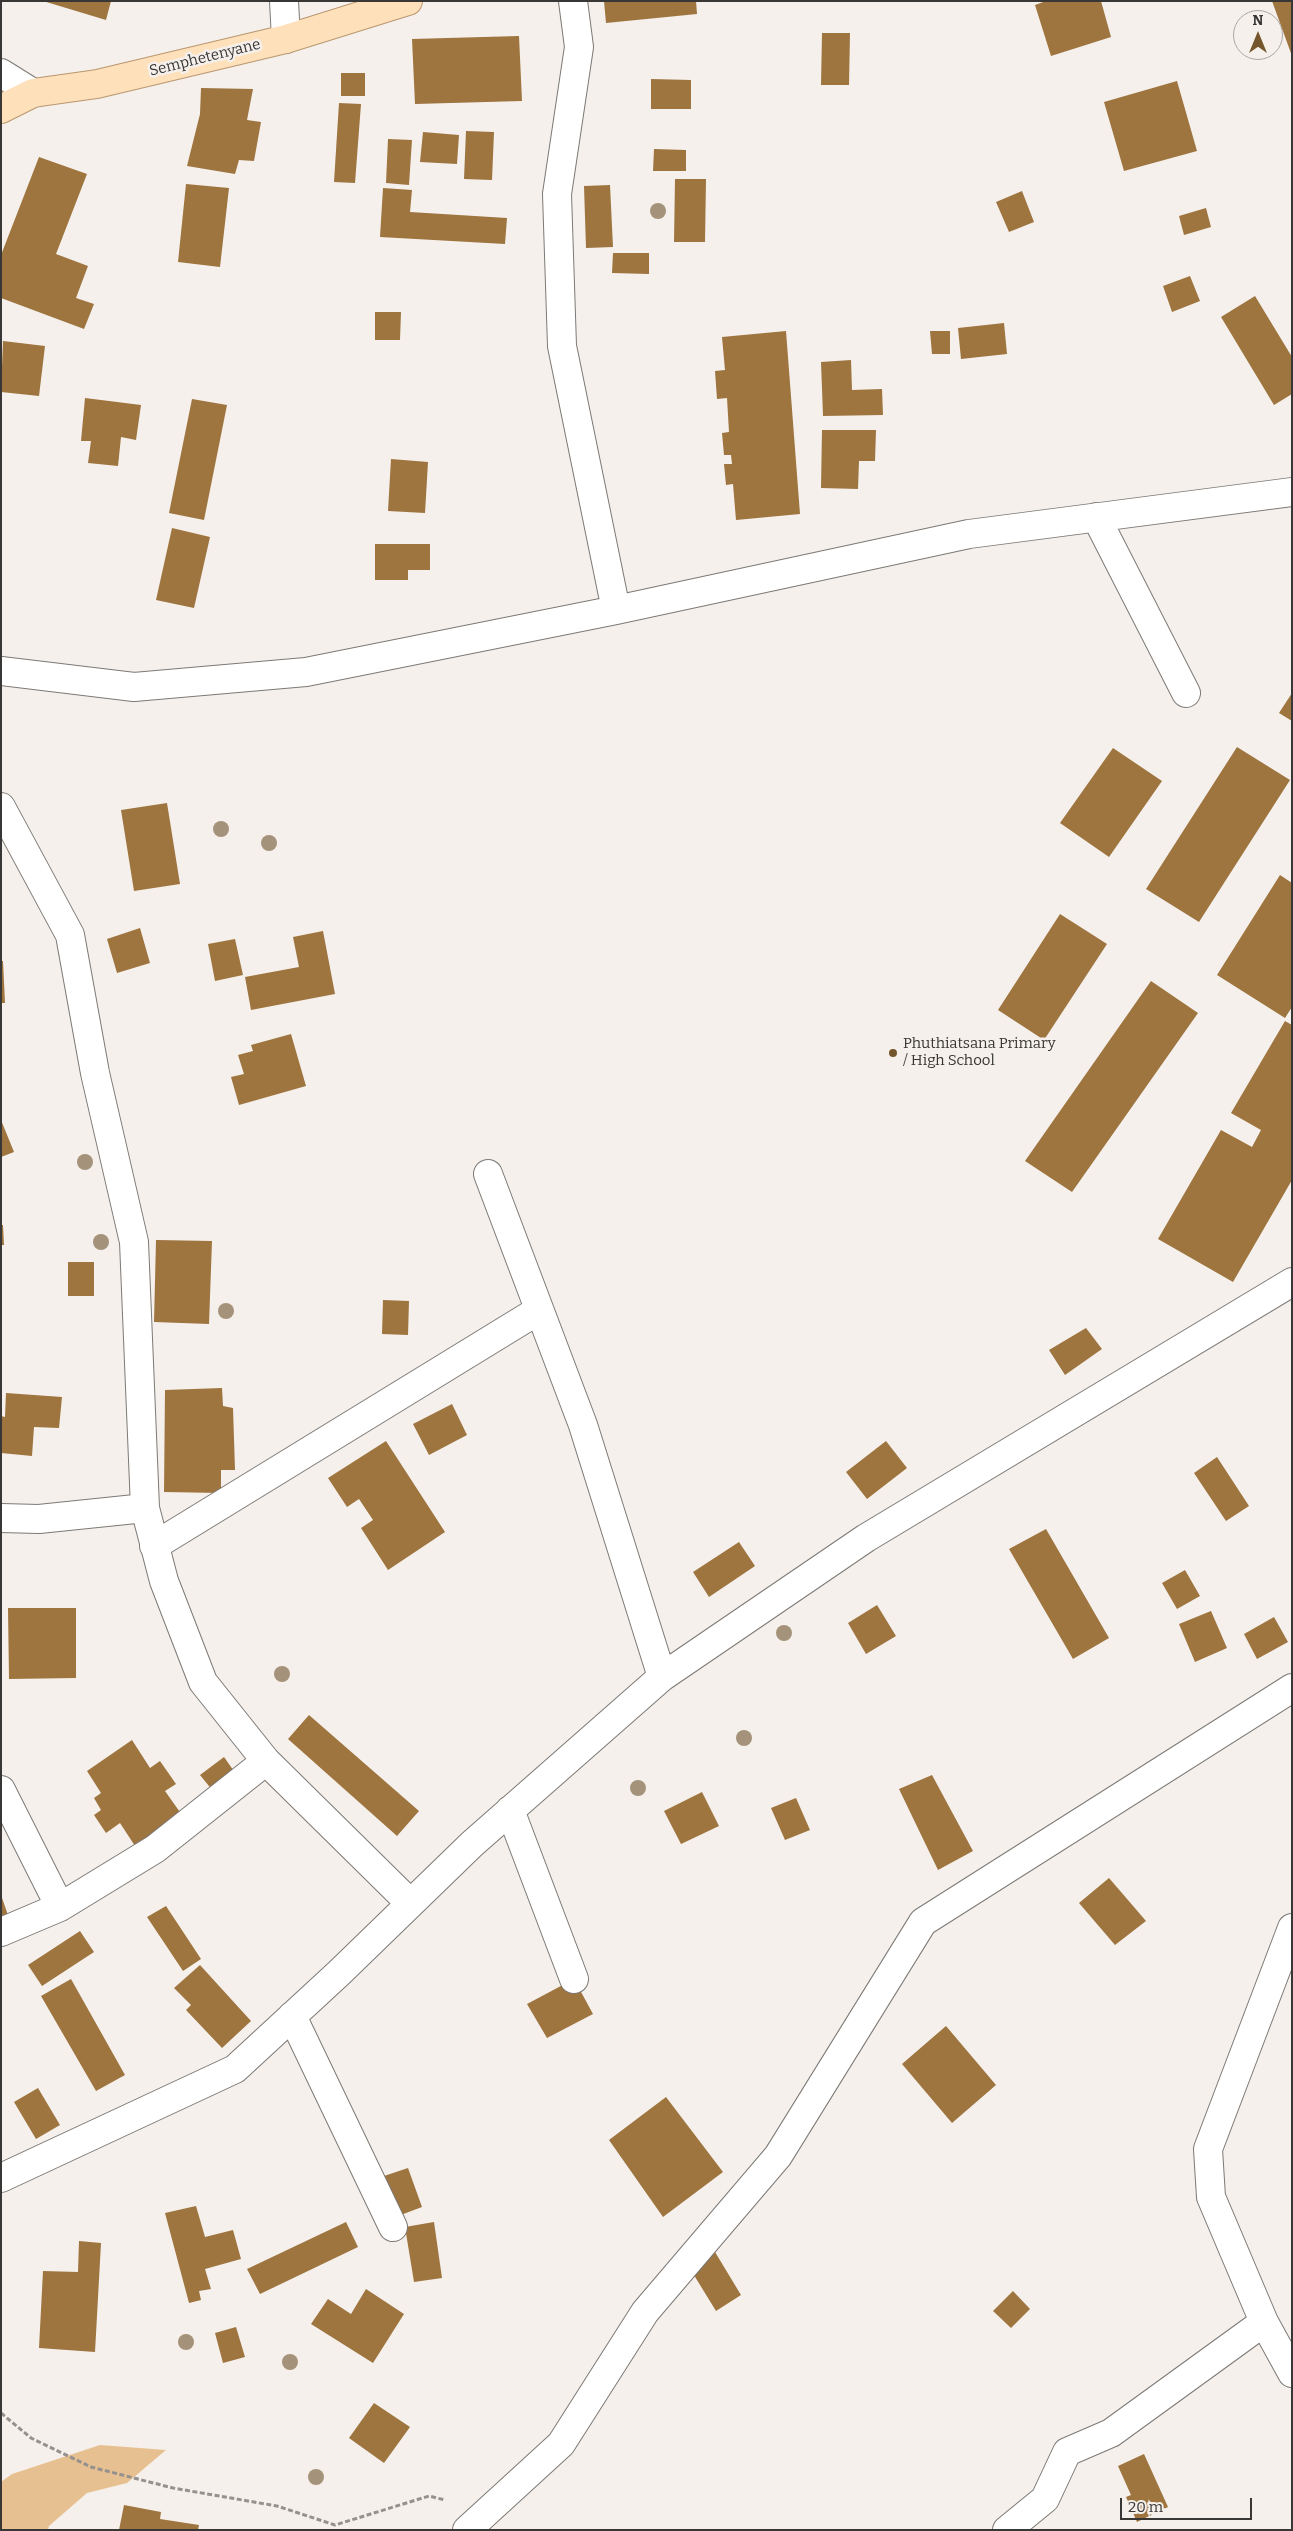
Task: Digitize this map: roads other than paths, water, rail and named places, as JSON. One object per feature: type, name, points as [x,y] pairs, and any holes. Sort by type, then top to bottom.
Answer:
[{"type":"main road","name":"Semphetenyane","points":[[1,109],[33,93],[97,84],[286,39],[408,1]]},
{"type":"street","points":[[284,1],[286,39]]},
{"type":"street","points":[[573,1],[579,48],[557,194],[562,346],[616,610]]},
{"type":"street","points":[[1,73],[33,93]]},
{"type":"street","points":[[1,670],[134,687],[306,672],[616,610],[969,534],[1292,492]]},
{"type":"street","points":[[1096,517],[1186,693]]},
{"type":"street","points":[[1,807],[70,935],[95,1073],[134,1242],[145,1508],[164,1581],[203,1682],[266,1761],[410,1904]]},
{"type":"street","points":[[488,1174],[583,1426],[662,1677]]},
{"type":"street","points":[[1,2178],[235,2069],[510,1810],[662,1677],[866,1538],[1292,1282]]},
{"type":"street","points":[[154,1546],[539,1310]]},
{"type":"street","points":[[1,1518],[39,1519],[145,1508]]},
{"type":"street","points":[[467,2530],[561,2444],[646,2312],[778,2156],[923,1922],[1292,1688]]},
{"type":"street","points":[[1,1932],[60,1907],[155,1849],[266,1761]]},
{"type":"street","points":[[1,1790],[60,1907]]},
{"type":"street","points":[[510,1810],[574,1979]]},
{"type":"street","points":[[1292,1928],[1208,2149],[1212,2197],[1264,2322],[1292,2373]]},
{"type":"street","points":[[292,2016],[393,2227]]},
{"type":"street","points":[[1008,2530],[1045,2500],[1067,2452],[1111,2433],[1264,2322]]},
{"type":"place","name":"Phuthiatsana Primary / High School","points":[[893,1053]]}]
